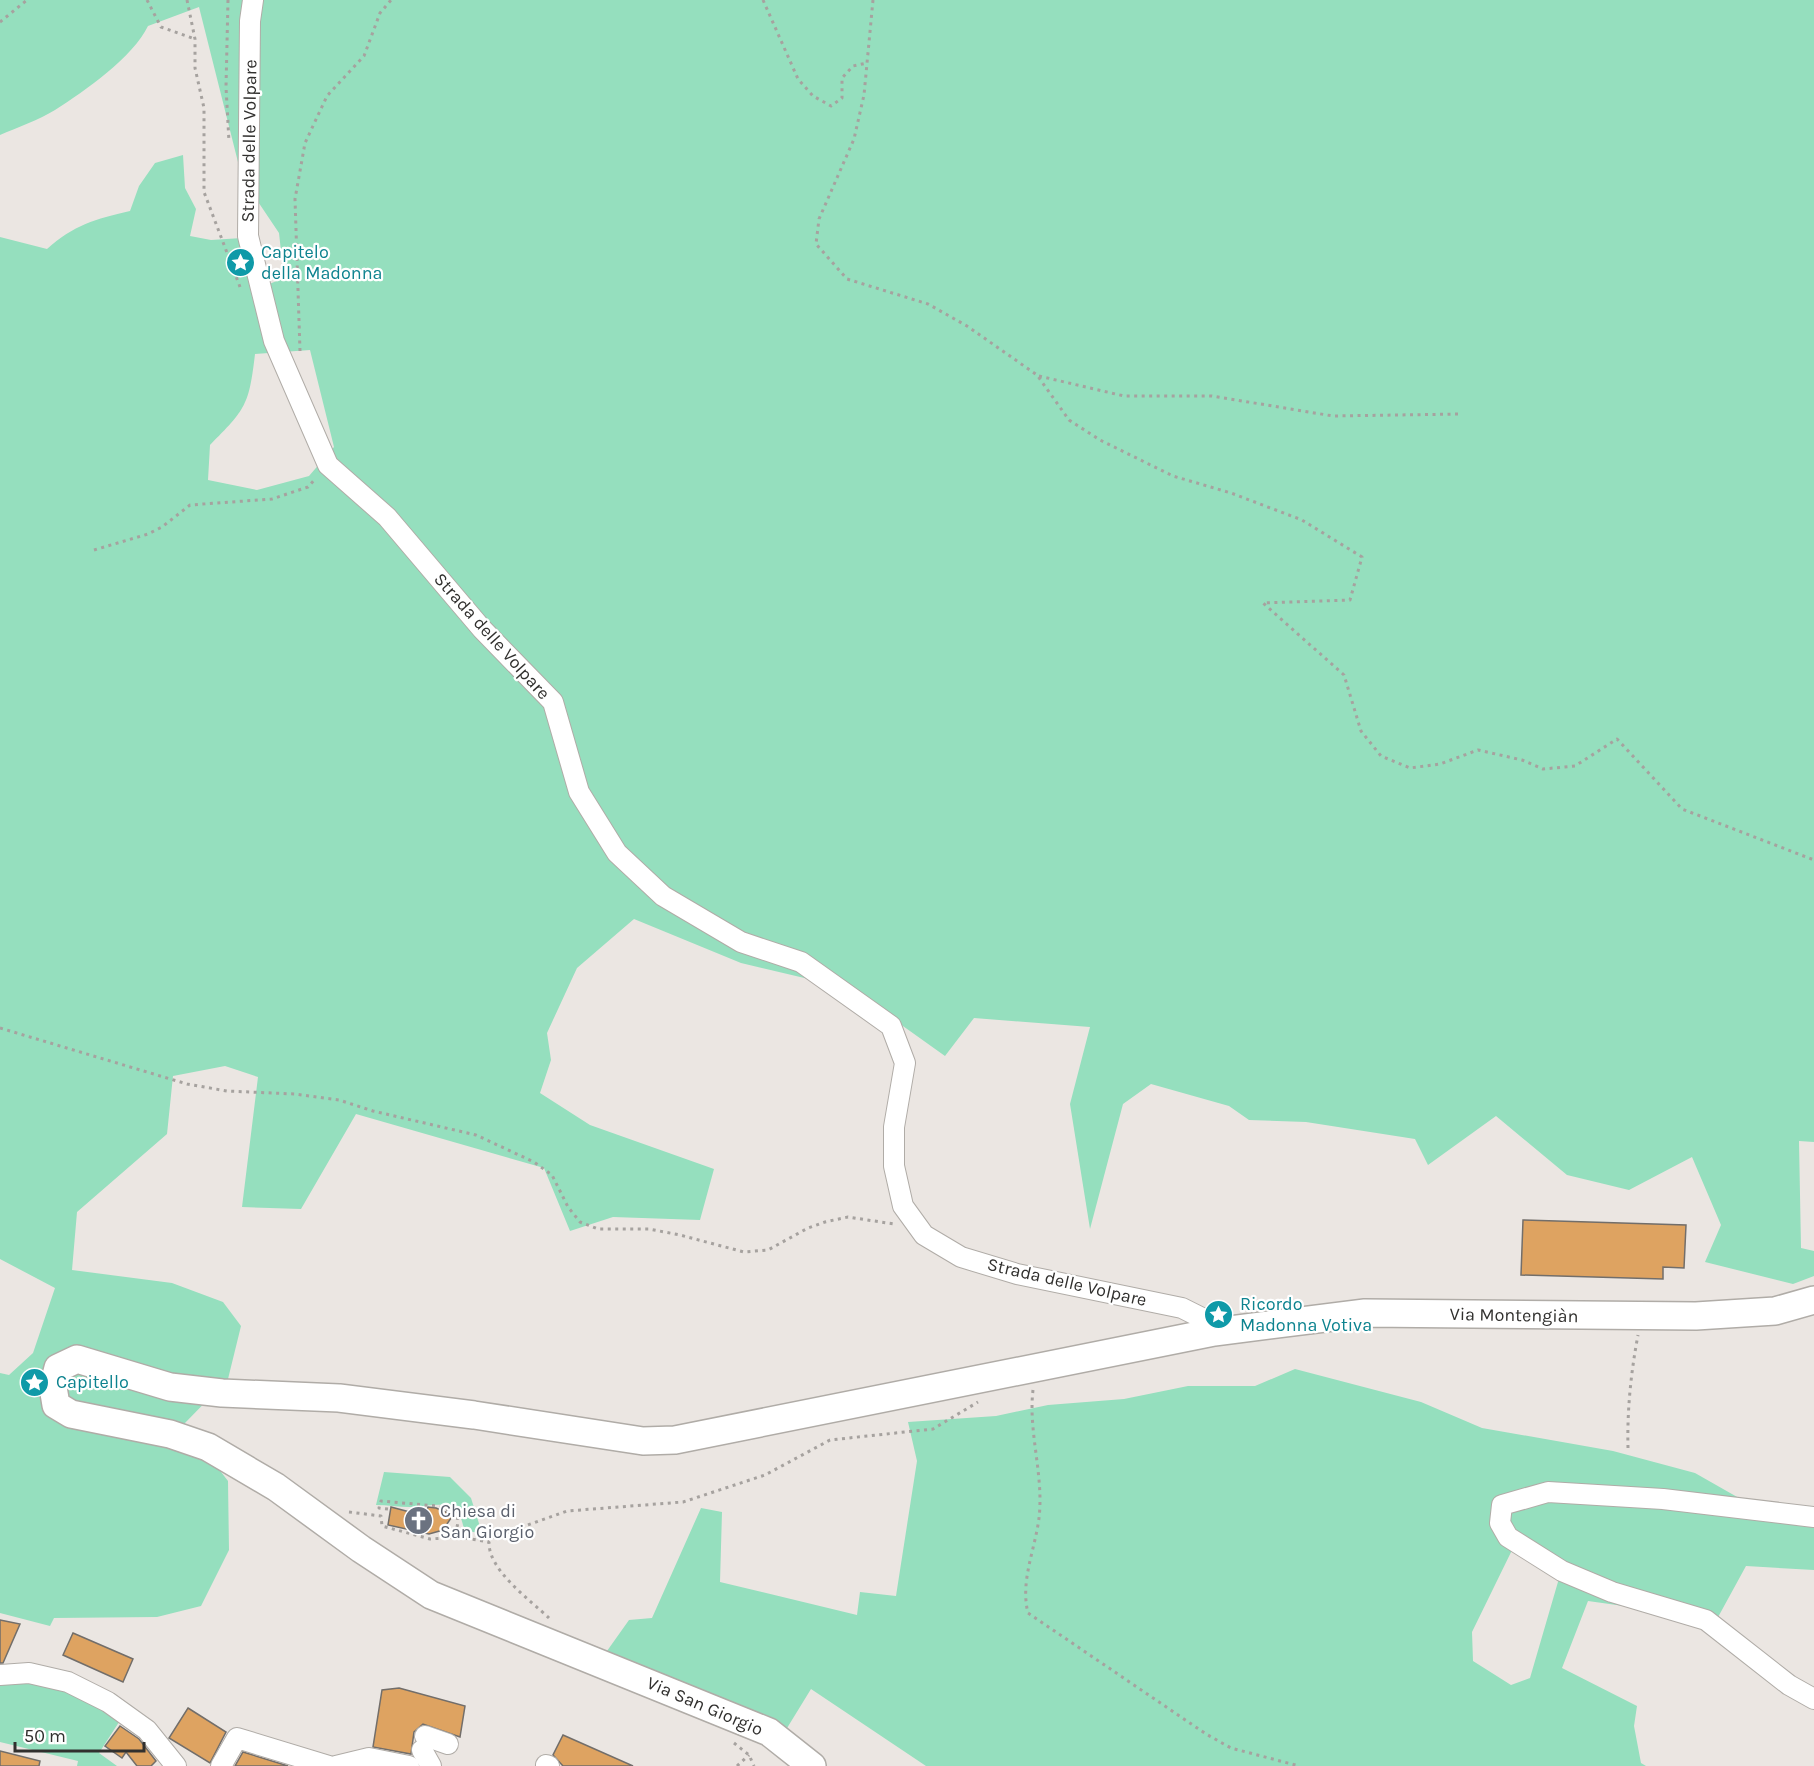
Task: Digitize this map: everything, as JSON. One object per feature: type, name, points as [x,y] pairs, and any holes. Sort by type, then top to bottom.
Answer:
[{"type":"street","name":"Strada delle Volpare","points":[[253,0],[250,21],[248,236],[274,341],[328,465],[387,517],[482,629],[553,702],[579,792],[617,853],[663,896],[741,942],[801,962],[891,1026],[905,1063],[894,1127],[894,1166],[903,1206],[924,1235],[961,1257],[1017,1274],[1182,1308],[1202,1318],[1214,1332]]},
{"type":"street","name":"Via Montengiàn","points":[[318,1518],[276,1487],[208,1447],[170,1434],[71,1414],[56,1405],[53,1387],[58,1368],[77,1359],[170,1387],[222,1393],[339,1398],[474,1415],[643,1441],[675,1440],[1214,1332],[1365,1313],[1696,1316],[1774,1311],[1814,1300]]},
{"type":"street","points":[[1814,1518],[1663,1499],[1548,1492],[1502,1505],[1500,1523],[1508,1537],[1562,1571],[1612,1592],[1706,1620],[1789,1685],[1814,1699]]},
{"type":"street","name":"Via San Giorgio","points":[[318,1518],[432,1595],[769,1731],[812,1766]]},
{"type":"street","points":[[0,1675],[29,1673],[68,1682],[108,1702],[147,1730],[176,1766]]},
{"type":"street","points":[[221,1766],[237,1738],[329,1766]]},
{"type":"street","points":[[426,1751],[448,1744]]},
{"type":"street","points":[[336,1766],[369,1758],[409,1766]]},
{"type":"path","points":[[0,22],[27,0]]},
{"type":"path","points":[[147,0],[160,27],[195,39]]},
{"type":"path","points":[[187,0],[195,39],[195,68],[204,108],[204,192],[237,282],[244,292]]},
{"type":"path","points":[[300,358],[295,199],[305,143],[327,96],[364,56],[380,13],[391,0]]},
{"type":"path","points":[[763,0],[798,79],[813,96],[831,106],[842,98],[842,78],[854,66],[867,63]]},
{"type":"path","points":[[873,0],[867,63],[854,139],[819,219],[816,244],[847,279],[928,304],[967,326],[1037,375],[1069,420],[1100,440],[1173,476],[1231,493],[1302,520],[1362,557],[1350,600],[1263,603],[1344,675],[1361,731],[1382,756],[1410,768],[1440,764],[1478,750],[1522,760],[1543,769],[1575,766],[1617,739],[1682,809],[1814,860]]},
{"type":"path","points":[[1037,375],[1124,396],[1212,396],[1272,408],[1333,416],[1461,414]]},
{"type":"path","points":[[94,549],[148,534],[162,527],[190,505],[272,499],[292,493],[308,487],[328,465]]},
{"type":"path","points":[[0,1028],[187,1084],[227,1091],[295,1094],[339,1100],[373,1111],[476,1135],[534,1162],[552,1175],[568,1207],[580,1221],[598,1229],[649,1229],[744,1252],[768,1250],[808,1228],[848,1217],[888,1222],[924,1235]]},
{"type":"path","points":[[1628,1448],[1627,1421],[1632,1366],[1642,1316]]},
{"type":"path","points":[[1036,1367],[1031,1408],[1040,1478],[1040,1516],[1025,1587],[1028,1613],[1231,1748],[1299,1766]]},
{"type":"path","points":[[551,1620],[503,1576],[488,1550],[489,1542],[494,1537],[567,1511],[683,1502],[765,1475],[830,1440],[933,1429],[980,1401]]},
{"type":"path","points":[[381,1516],[388,1509],[379,1508],[381,1501],[437,1506],[457,1513],[459,1523],[455,1532],[443,1539]]},
{"type":"path","points":[[318,1518],[327,1509],[381,1516]]},
{"type":"path","points":[[381,1516],[382,1526],[430,1539],[459,1537],[489,1542]]},
{"type":"path","points":[[737,1766],[749,1755],[754,1766]]},
{"type":"green space","points":[[0,0],[1814,0],[1814,1142],[1799,1141],[1801,1248],[1814,1251],[1814,1276],[1793,1284],[1705,1262],[1721,1225],[1692,1157],[1629,1190],[1567,1175],[1496,1116],[1428,1165],[1415,1139],[1306,1122],[1249,1120],[1229,1106],[1151,1084],[1123,1104],[1090,1229],[1070,1104],[1090,1027],[974,1018],[945,1056],[851,989],[741,963],[634,919],[577,968],[547,1033],[551,1060],[540,1093],[590,1125],[714,1169],[700,1220],[613,1217],[570,1231],[544,1168],[356,1114],[301,1209],[242,1207],[258,1077],[225,1066],[173,1076],[167,1134],[77,1212],[72,1270],[172,1283],[223,1302],[241,1326],[228,1379],[184,1424],[228,1481],[229,1550],[201,1606],[157,1617],[54,1618],[50,1626],[0,1613],[0,1373],[9,1375],[33,1353],[55,1288],[0,1259],[0,237],[47,249],[66,234],[86,224],[130,211],[139,186],[155,163],[183,155],[185,188],[196,209],[190,236],[211,240],[242,238],[252,291],[284,278],[279,233],[242,178],[199,7],[148,26],[131,50],[94,83],[49,114],[0,135]],"holes":[[[310,350],[334,447],[309,476],[257,490],[208,480],[210,445],[244,405],[248,396],[255,354]]]},
{"type":"green space","points":[[1295,1369],[1421,1402],[1482,1428],[1613,1451],[1695,1473],[1760,1510],[1814,1514],[1814,1570],[1746,1566],[1717,1619],[1588,1601],[1562,1668],[1637,1706],[1634,1726],[1641,1763],[1646,1766],[926,1766],[811,1689],[784,1733],[607,1651],[629,1620],[652,1618],[701,1508],[722,1512],[720,1582],[857,1615],[860,1592],[896,1596],[917,1461],[908,1422],[996,1416],[1048,1405],[1124,1399],[1188,1386],[1255,1386]],"holes":[[[1515,1544],[1560,1575],[1530,1678],[1511,1685],[1473,1661],[1472,1632]]]},
{"type":"green space","points":[[384,1472],[450,1477],[471,1498],[482,1533],[464,1531],[458,1512],[445,1505],[410,1507],[376,1505]]},
{"type":"green space","points":[[5,1679],[68,1689],[121,1719],[99,1753],[117,1766],[77,1766],[78,1761],[0,1742],[0,1682]]},
{"type":"building","points":[[1523,1220],[1686,1225],[1684,1268],[1663,1267],[1663,1279],[1521,1275]]},
{"type":"building","name":"Chiesa di San Giorgio","points":[[391,1507],[425,1516],[428,1507],[436,1508],[453,1515],[443,1530],[429,1534],[388,1525]]},
{"type":"building","points":[[0,1620],[20,1624],[3,1663],[0,1663]]},
{"type":"building","points":[[73,1633],[133,1659],[123,1682],[63,1655]]},
{"type":"building","points":[[399,1688],[465,1706],[460,1737],[423,1724],[414,1732],[411,1754],[373,1747],[382,1690]]},
{"type":"building","points":[[188,1708],[226,1732],[210,1763],[169,1738]]},
{"type":"building","points":[[120,1726],[139,1739],[156,1761],[151,1766],[137,1766],[126,1752],[122,1758],[105,1746]]},
{"type":"building","points":[[563,1735],[633,1766],[563,1766],[553,1755]]},
{"type":"building","points":[[0,1751],[40,1761],[39,1766],[0,1766]]},
{"type":"building","points":[[243,1752],[288,1766],[235,1766]]},
{"type":"place","name":"Capitelo della Madonna","points":[[240,262]]},
{"type":"place","name":"Ricordo Madonna Votiva","points":[[1219,1314]]},
{"type":"place","name":"Capitello","points":[[35,1382]]},
{"type":"place","name":"Chiesa di San Giorgio","points":[[419,1521]]}]
